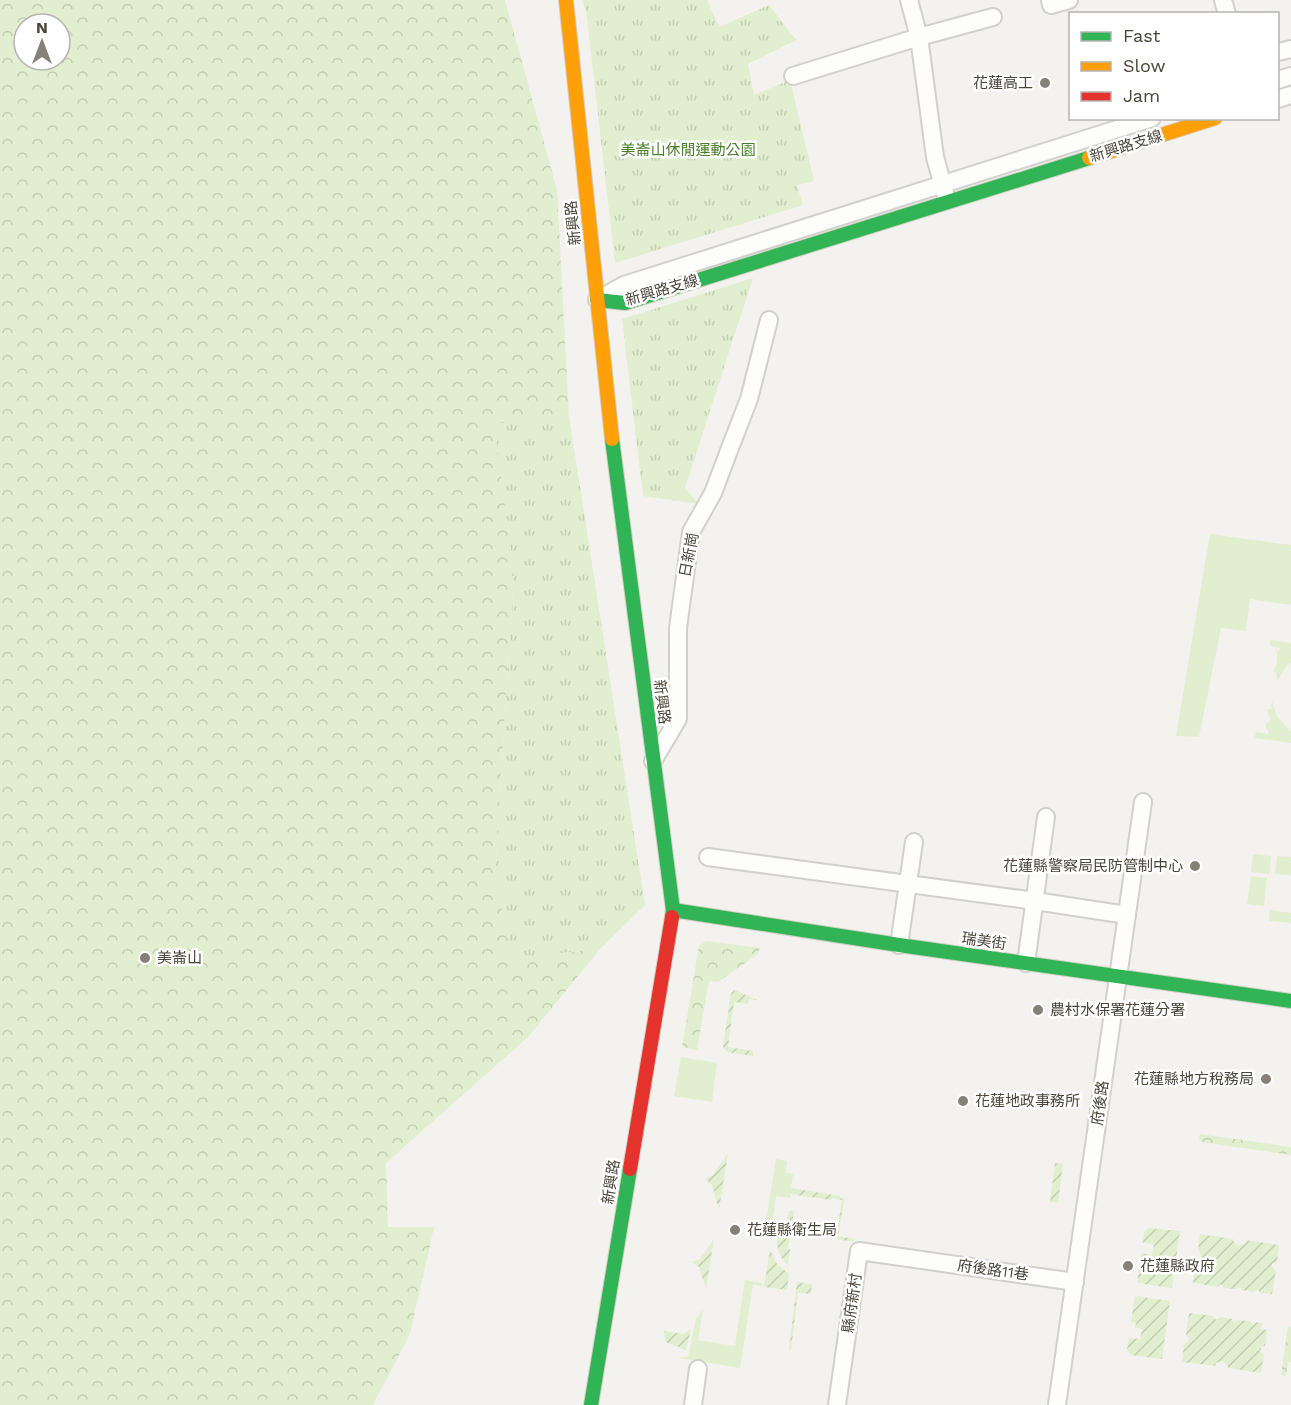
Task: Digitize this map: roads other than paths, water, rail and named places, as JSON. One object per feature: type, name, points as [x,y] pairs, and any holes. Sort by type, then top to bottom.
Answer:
[{"type":"street","name":"新興路","points":[[566,0],[616,473],[673,910],[591,1405]]},
{"type":"street","points":[[909,0],[919,37],[935,157],[948,202]]},
{"type":"street","points":[[1050,0],[1051,5],[1069,0]]},
{"type":"street","points":[[793,76],[993,17]]},
{"type":"street","name":"新興路支線","points":[[597,300],[624,285],[1146,120]]},
{"type":"street","name":"新興路支線","points":[[597,300],[625,303],[1209,120]]},
{"type":"street","name":"日新崗","points":[[653,761],[678,719],[678,628],[691,532],[713,493],[749,399],[769,320]]},
{"type":"street","name":"府後路","points":[[1058,1405],[1143,802]]},
{"type":"street","points":[[1026,963],[1046,817]]},
{"type":"street","points":[[899,945],[914,842]]},
{"type":"street","points":[[708,857],[1127,915]]},
{"type":"street","name":"瑞美街","points":[[673,910],[1291,1001]]},
{"type":"street","name":"縣府新村","points":[[837,1405],[859,1251],[910,1259]]},
{"type":"street","name":"府後路11巷","points":[[910,1259],[1075,1282]]},
{"type":"street","points":[[693,1405],[698,1369]]},
{"type":"place","name":"花蓮高工","points":[[1045,83]]},
{"type":"place","name":"花蓮縣警察局民防管制中心","points":[[1195,866]]},
{"type":"place","name":"美崙山","points":[[145,958]]},
{"type":"place","name":"農村水保署花蓮分署","points":[[1038,1010]]},
{"type":"place","name":"花蓮縣地方稅務局","points":[[1266,1079]]},
{"type":"place","name":"花蓮地政事務所","points":[[963,1101]]},
{"type":"place","name":"花蓮縣衛生局","points":[[735,1230]]},
{"type":"place","name":"花蓮縣政府","points":[[1128,1266]]},
{"type":"park label","name":"美崙山休閒運動公園","points":[[688,150]]}]
